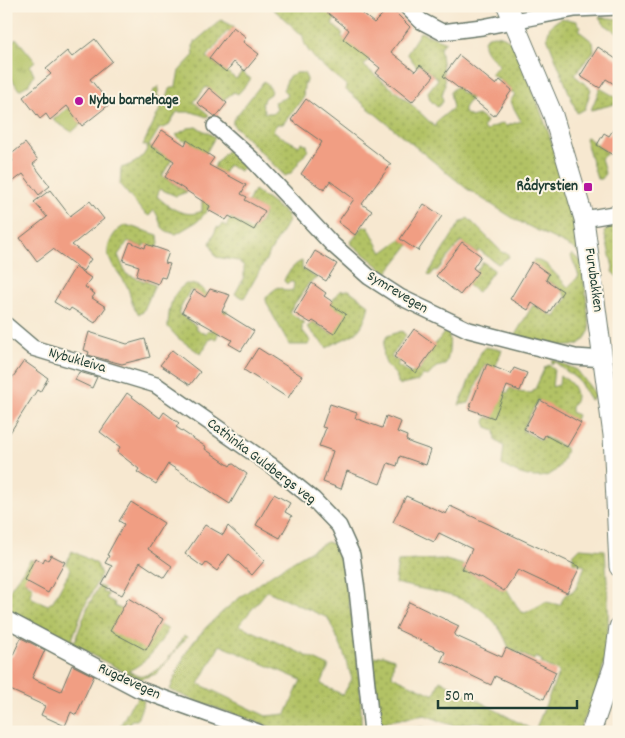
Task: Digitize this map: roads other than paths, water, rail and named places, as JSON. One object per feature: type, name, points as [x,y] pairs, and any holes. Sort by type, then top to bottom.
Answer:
[{"type":"street","points":[[406,6],[421,21],[442,32],[511,13],[619,7]]},
{"type":"street","name":"Furubakken","points":[[511,13],[553,115],[584,219],[614,435],[619,567]]},
{"type":"street","name":"Symrevegen","points":[[214,126],[252,159],[332,244],[369,278],[400,297],[469,330],[575,357],[604,359]]},
{"type":"street","points":[[584,219],[619,212]]},
{"type":"street","name":"Nybukleiva","points":[[6,325],[33,348],[156,385]]},
{"type":"street","name":"Cathinka Guldbergs veg","points":[[156,385],[272,466],[313,499],[339,526],[352,555],[358,590],[372,732]]},
{"type":"street","name":"Rugdevegen","points":[[6,619],[138,689],[258,732]]},
{"type":"street","points":[[591,732],[614,664],[619,626]]},
{"type":"place","name":"Nybu barnehage","points":[[79,101]]},
{"type":"place","name":"Rådyrstien","points":[[588,187]]}]
